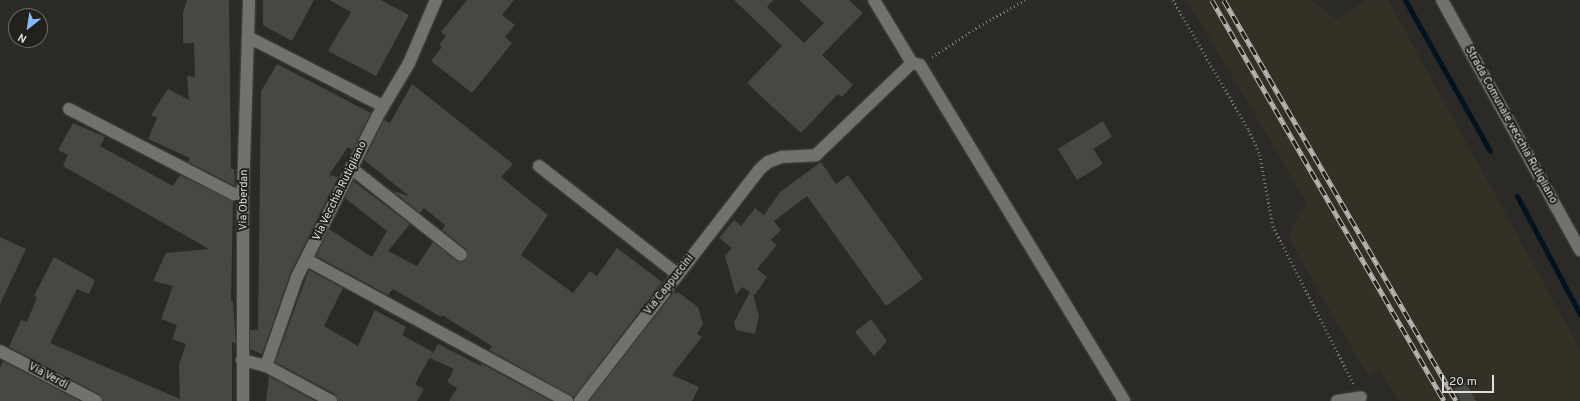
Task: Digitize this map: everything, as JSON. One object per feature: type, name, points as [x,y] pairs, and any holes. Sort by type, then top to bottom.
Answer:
[{"type":"street","name":"Via Oberdan","points":[[243,401],[243,193],[248,0]]},
{"type":"street","points":[[874,0],[916,64],[1124,401]]},
{"type":"street","name":"Strada Comunale vecchia Rutigliano","points":[[1442,0],[1580,250]]},
{"type":"street","name":"Via Vecchia Rutigliano","points":[[266,366],[297,277],[307,260],[322,224],[382,106],[409,63],[432,1]]},
{"type":"street","points":[[248,37],[382,106]]},
{"type":"street","name":"Via Cappuccini","points":[[580,401],[759,170],[768,162],[782,157],[816,155],[916,64]]},
{"type":"street","points":[[69,109],[234,194],[243,193]]},
{"type":"street","points":[[539,166],[677,274]]},
{"type":"street","points":[[351,168],[461,255]]},
{"type":"street","points":[[307,260],[567,401]]},
{"type":"street","name":"Via Verdi","points":[[0,351],[96,401]]},
{"type":"street","points":[[242,360],[266,366],[331,401]]},
{"type":"street","points":[[1337,401],[1358,393]]},
{"type":"path","points":[[916,64],[978,26],[1025,0]]},
{"type":"path","points":[[1173,0],[1249,130],[1260,155],[1273,226],[1358,393]]},
{"type":"shaded area","points":[[1187,0],[1311,0],[1336,19],[1365,0],[1388,0],[1580,349],[1580,401],[1398,401],[1380,369],[1368,376],[1290,241],[1291,228],[1307,203]]},
{"type":"building","points":[[187,0],[229,0],[231,169],[234,169],[235,186],[188,162],[190,158],[148,139],[157,118],[151,115],[168,89],[189,100],[187,76],[195,77],[194,43],[183,43],[183,13]]},
{"type":"building","points":[[263,0],[314,0],[292,41],[263,25]]},
{"type":"building","points":[[329,0],[381,0],[409,15],[376,76],[328,51],[351,12]]},
{"type":"building","points":[[467,0],[514,0],[502,15],[515,25],[505,37],[512,43],[472,93],[431,61],[442,47],[439,45],[446,36],[441,32]]},
{"type":"building","points":[[734,0],[773,0],[767,7],[804,43],[824,23],[799,0],[849,0],[863,13],[822,55],[853,85],[842,97],[838,94],[801,133],[747,83],[782,46]]},
{"type":"building","points":[[277,64],[371,113],[352,150],[348,147],[329,175],[338,177],[290,274],[262,354],[250,349],[250,330],[258,330],[261,91]]},
{"type":"building","points":[[412,84],[513,164],[501,177],[548,215],[521,255],[573,293],[590,271],[597,276],[617,248],[662,282],[574,397],[489,350],[492,346],[442,315],[441,317],[393,289],[388,295],[316,256],[329,229],[372,257],[387,231],[345,198],[353,181],[410,224],[388,251],[417,266],[433,242],[457,261],[463,262],[467,259],[466,249],[442,230],[445,225],[424,208],[420,213],[393,191],[409,196],[364,160],[384,120],[390,123]]},
{"type":"building","points":[[1103,121],[1112,137],[1093,149],[1103,164],[1077,180],[1058,149]]},
{"type":"building","points":[[73,123],[105,137],[100,146],[173,186],[180,175],[233,201],[231,301],[233,302],[236,343],[232,342],[232,401],[103,401],[99,394],[9,347],[21,320],[27,322],[37,297],[34,296],[54,257],[95,280],[89,294],[77,289],[50,343],[180,399],[179,364],[186,344],[172,339],[177,325],[161,319],[173,286],[153,281],[166,253],[209,249],[63,166],[68,155],[58,150]]},
{"type":"building","points":[[821,162],[836,184],[848,175],[923,279],[886,306],[807,196],[774,221],[781,230],[771,240],[777,245],[757,269],[767,277],[755,295],[753,294],[759,316],[755,334],[736,330],[734,322],[750,292],[742,287],[736,295],[725,256],[732,248],[719,238],[734,220],[741,226],[755,208],[764,215],[780,192]]},
{"type":"building","points":[[0,237],[26,249],[0,304]]},
{"type":"building","points":[[309,270],[343,288],[324,326],[358,346],[375,310],[406,327],[402,335],[433,352],[415,384],[424,389],[417,401],[338,401],[335,394],[275,362]]},
{"type":"building","points":[[674,292],[677,294],[678,292],[698,307],[703,324],[697,334],[702,337],[672,375],[699,387],[692,401],[589,401]]},
{"type":"building","points":[[871,319],[887,341],[874,356],[855,332]]},
{"type":"building","points":[[438,344],[481,366],[482,364],[551,401],[449,401],[457,388],[447,382],[454,369],[430,358]]},
{"type":"building","points":[[3,361],[80,401],[0,401],[0,368]]},
{"type":"building","points":[[269,376],[315,401],[266,401]]},
{"type":"building","points":[[1466,382],[1476,401],[1461,401],[1454,389]]},
{"type":"waterway","points":[[1405,0],[1490,151]]},
{"type":"waterway","points":[[1517,196],[1580,314]]},
{"type":"railway","points":[[1212,0],[1444,401]]},
{"type":"railway","points":[[1224,0],[1456,401]]}]
